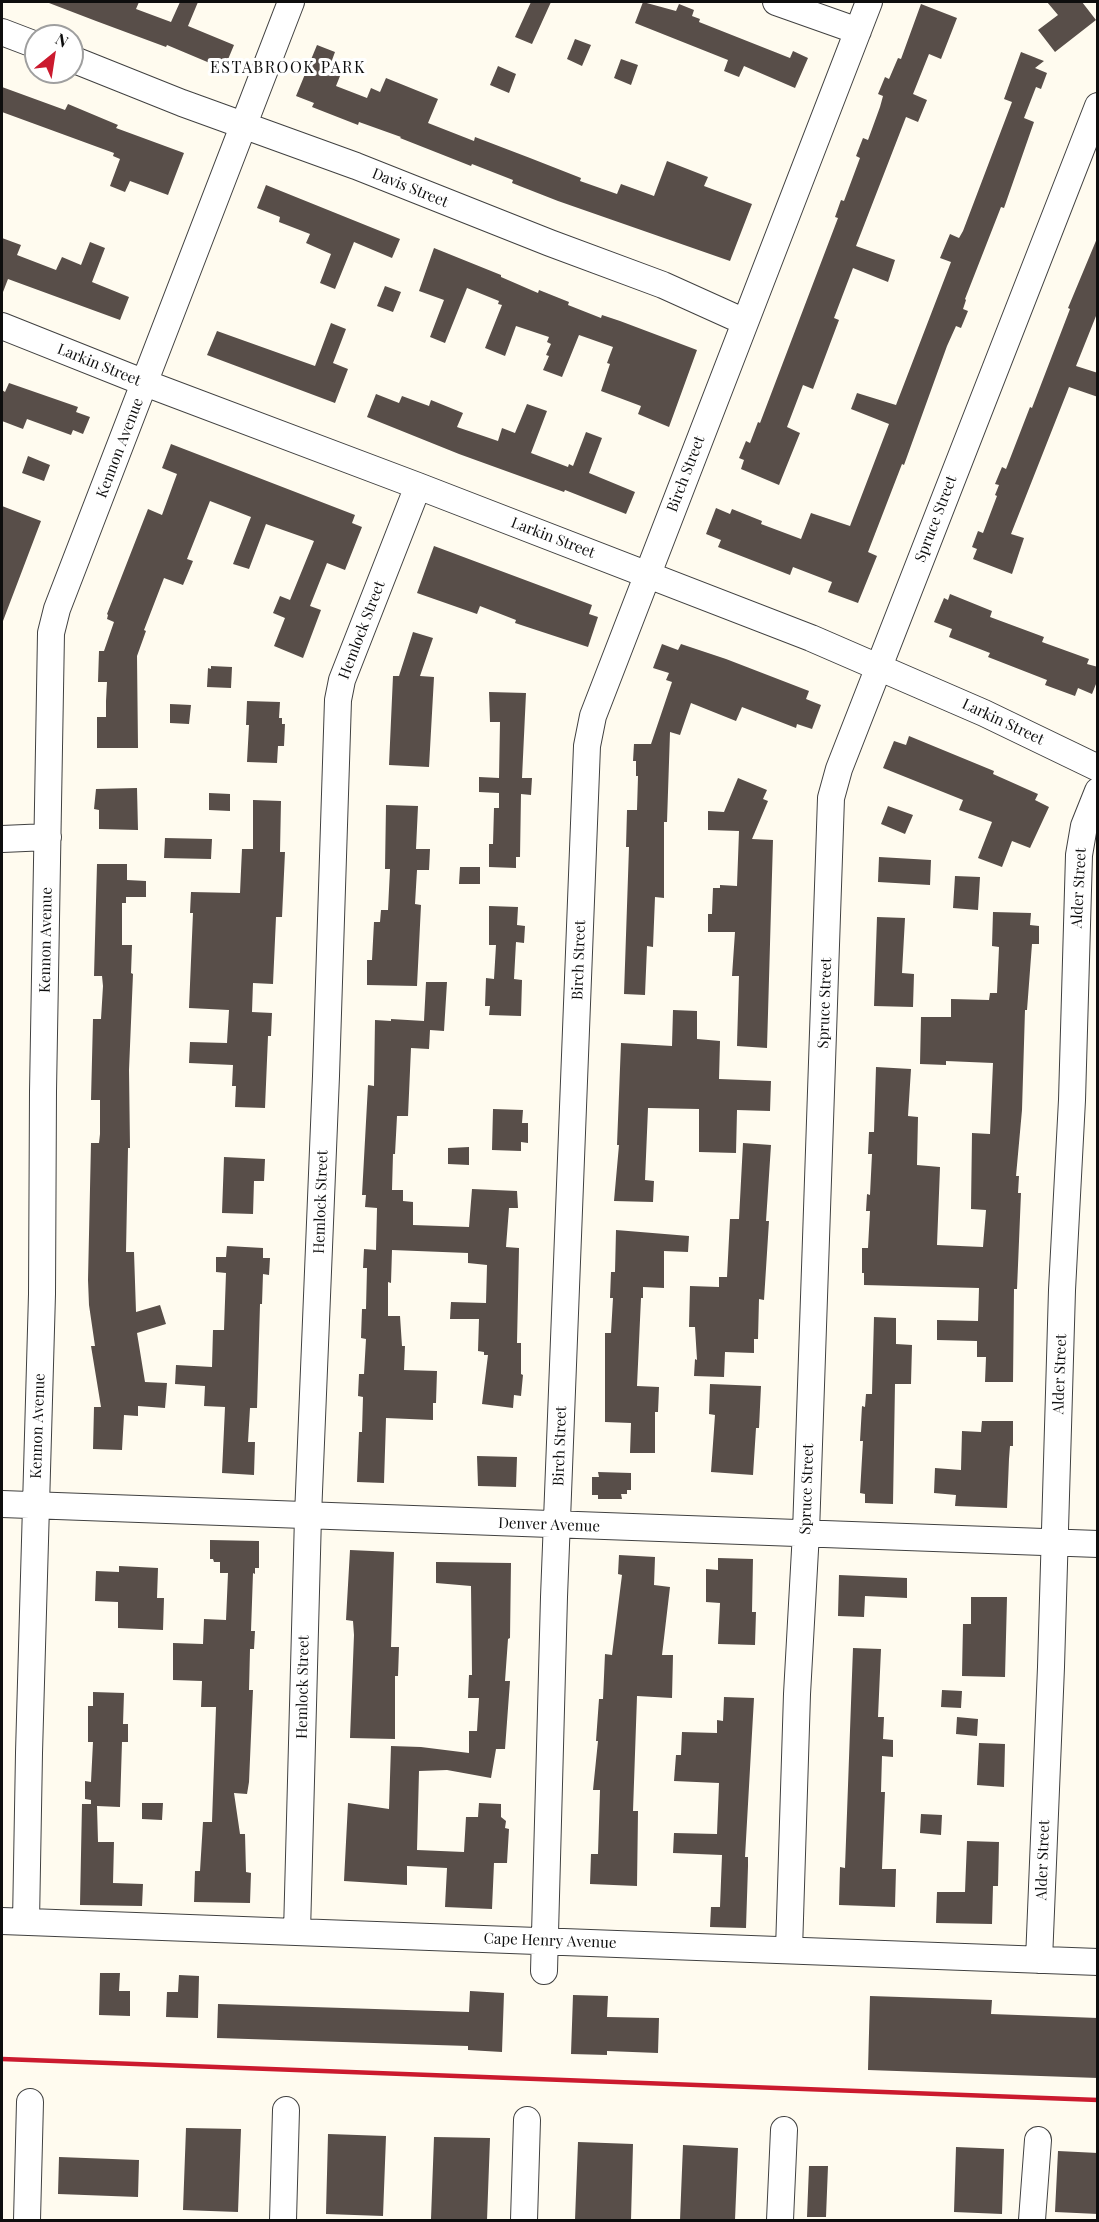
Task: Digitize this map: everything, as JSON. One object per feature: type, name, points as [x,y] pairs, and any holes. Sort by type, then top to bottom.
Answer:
[{"type":"street","name":"Kennon Avenue","points":[[14,1921],[29,1753],[42,1294],[51,633],[57,609],[291,2]]},
{"type":"street","points":[[776,2],[858,32]]},
{"type":"street","name":"Birch Street","points":[[544,1971],[557,1525],[586,746],[593,716],[869,2]]},
{"type":"street","points":[[2,32],[24,40]]},
{"type":"street","name":"Davis Street","points":[[84,64],[663,285],[745,322]]},
{"type":"street","name":"Spruce Street","points":[[789,1950],[831,798],[839,769],[878,667],[1098,106]]},
{"type":"street","name":"Larkin Street","points":[[2,326],[145,383],[648,574],[878,667],[984,713],[1098,768]]},
{"type":"street","name":"Hemlock Street","points":[[297,1932],[308,1516],[338,700],[342,680],[417,486]]},
{"type":"street","name":"Alder Street","points":[[1039,1960],[1062,1290],[1072,1100],[1079,855],[1084,826],[1098,791]]},
{"type":"street","points":[[2,839],[48,837]]},
{"type":"street","name":"Denver Avenue","points":[[2,1504],[1098,1544]]},
{"type":"street","name":"Cape Henry Avenue","points":[[14,1921],[1098,1962]]},
{"type":"street","points":[[27,2220],[30,2102]]},
{"type":"street","points":[[283,2220],[286,2110]]},
{"type":"street","points":[[524,2220],[527,2120]]},
{"type":"street","points":[[780,2220],[784,2130]]},
{"type":"street","points":[[1032,2220],[1038,2140]]},
{"type":"building","points":[[50,2],[139,2],[136,9],[171,22],[180,2],[198,2],[188,26],[234,45],[224,69],[167,45],[166,47]]},
{"type":"building","points":[[531,2],[551,2],[532,44],[515,37]]},
{"type":"building","points":[[643,2],[676,11],[679,4],[694,10],[692,16],[700,19],[699,22],[790,58],[793,51],[808,58],[795,88],[744,66],[739,77],[724,71],[728,60],[635,23]]},
{"type":"building","points":[[1047,2],[1082,2],[1096,20],[1055,52],[1038,30],[1058,15]]},
{"type":"building","points":[[921,4],[957,18],[941,59],[929,54],[913,94],[927,100],[918,122],[906,117],[856,246],[895,260],[888,282],[853,268],[834,318],[839,320],[813,389],[803,385],[787,427],[800,433],[779,485],[741,469],[744,460],[739,458],[746,441],[750,443],[758,422],[760,423],[838,218],[835,217],[841,200],[844,201],[860,158],[856,156],[863,138],[868,140],[880,107],[883,96],[878,94],[885,77],[889,79],[898,58],[901,59]]},
{"type":"building","points":[[575,39],[591,45],[582,66],[567,59]]},
{"type":"building","points":[[317,45],[335,52],[328,71],[340,76],[336,86],[367,98],[371,88],[380,92],[386,78],[438,99],[428,123],[474,141],[475,137],[617,194],[621,184],[654,196],[667,161],[708,177],[704,186],[752,204],[730,261],[558,201],[472,164],[471,166],[401,137],[359,122],[358,125],[312,107],[314,103],[296,96]]},
{"type":"building","points":[[1021,52],[1044,61],[1035,68],[1047,73],[1041,89],[1036,87],[1024,118],[1034,122],[1004,208],[1001,207],[965,299],[963,309],[968,311],[961,328],[956,326],[947,346],[904,465],[902,464],[868,552],[877,556],[858,603],[828,592],[832,582],[793,567],[790,575],[718,547],[721,540],[706,534],[716,508],[730,514],[732,509],[762,521],[761,524],[801,539],[811,513],[850,526],[889,424],[851,409],[857,393],[896,405],[951,262],[940,258],[950,234],[959,238],[963,231],[1012,102],[1004,99]]},
{"type":"building","points":[[621,59],[638,65],[631,85],[614,78]]},
{"type":"building","points":[[498,66],[516,74],[509,93],[490,85]]},
{"type":"building","points":[[2,87],[65,110],[68,104],[118,125],[116,128],[184,153],[168,195],[130,181],[125,192],[110,186],[120,159],[113,156],[114,153],[2,112]]},
{"type":"building","points":[[266,185],[400,239],[392,258],[354,242],[335,289],[320,283],[331,254],[306,243],[310,234],[279,222],[280,217],[257,208]]},
{"type":"building","points":[[1098,236],[1098,311],[1076,366],[1098,373],[1098,397],[1069,387],[1011,534],[1024,538],[1012,574],[973,559],[977,549],[972,547],[978,531],[983,533],[997,496],[995,495],[999,485],[995,484],[1002,467],[1006,469],[1030,407],[1032,408],[1070,309],[1068,308]]},
{"type":"building","points":[[2,238],[21,245],[17,255],[56,270],[62,257],[81,265],[90,242],[105,248],[92,282],[129,297],[120,320],[8,279],[3,292]]},
{"type":"building","points":[[434,248],[501,275],[538,293],[539,290],[569,302],[568,305],[601,318],[602,315],[620,321],[697,350],[669,427],[638,414],[641,406],[601,391],[613,347],[579,335],[562,377],[543,370],[549,356],[546,355],[551,344],[547,342],[549,337],[516,326],[505,356],[485,348],[502,305],[498,304],[499,301],[467,288],[445,343],[430,337],[444,300],[419,291]]},
{"type":"building","points":[[385,286],[401,292],[393,312],[377,306]]},
{"type":"building","points":[[331,323],[346,329],[333,363],[348,369],[335,403],[207,355],[217,331],[315,366]]},
{"type":"building","points":[[9,383],[78,407],[76,412],[90,417],[83,434],[73,430],[71,435],[27,419],[23,429],[2,421],[2,390],[5,392]]},
{"type":"building","points":[[376,394],[399,403],[402,396],[429,406],[431,400],[463,413],[457,427],[498,441],[502,428],[515,433],[527,404],[547,411],[531,453],[568,467],[569,464],[573,466],[586,432],[602,438],[589,473],[635,492],[626,514],[565,490],[564,492],[459,454],[367,417]]},
{"type":"building","points":[[171,444],[355,515],[352,523],[362,527],[345,570],[327,563],[310,606],[321,610],[303,658],[274,646],[285,618],[273,613],[280,596],[290,600],[314,541],[266,524],[249,569],[233,564],[251,517],[210,501],[187,559],[193,561],[183,585],[164,578],[144,630],[146,631],[137,656],[138,748],[97,748],[97,717],[106,717],[107,682],[98,682],[99,651],[104,651],[114,622],[107,619],[107,614],[148,509],[162,515],[177,474],[162,468]]},
{"type":"building","points":[[28,456],[50,465],[44,481],[22,473]]},
{"type":"building","points":[[2,506],[41,521],[3,621],[2,621]]},
{"type":"building","points":[[434,546],[592,605],[589,614],[598,617],[588,647],[515,623],[516,620],[480,606],[477,614],[417,593]]},
{"type":"building","points":[[950,594],[992,611],[990,617],[1044,637],[1042,642],[1089,659],[1087,664],[1098,667],[1098,679],[1092,694],[1078,688],[1075,696],[1045,685],[1047,680],[988,657],[990,653],[949,637],[952,629],[934,622],[944,598],[948,600]]},
{"type":"building","points":[[413,632],[433,638],[420,676],[434,677],[429,767],[389,765],[393,676],[399,676]]},
{"type":"building","points":[[662,644],[678,650],[681,644],[726,659],[809,691],[806,699],[821,705],[812,729],[797,724],[796,728],[742,707],[736,721],[691,703],[680,735],[670,732],[667,822],[664,822],[664,898],[655,897],[653,947],[647,946],[645,995],[624,994],[629,847],[626,847],[627,810],[637,810],[638,776],[636,776],[636,761],[633,761],[634,744],[651,744],[672,682],[666,680],[669,673],[653,668]]},
{"type":"building","points":[[211,666],[232,667],[231,688],[207,687],[208,668],[211,669]]},
{"type":"building","points":[[489,692],[526,693],[522,778],[532,778],[531,795],[521,794],[520,857],[516,857],[516,868],[489,867],[489,844],[493,844],[494,808],[499,808],[499,793],[479,792],[479,777],[499,778],[500,722],[490,722]]},
{"type":"building","points":[[247,701],[280,702],[279,718],[282,718],[282,724],[285,724],[284,746],[278,746],[277,763],[247,762],[249,725],[246,725]]},
{"type":"building","points":[[170,704],[191,705],[189,724],[170,723]]},
{"type":"building","points":[[909,736],[994,771],[993,774],[1038,794],[1035,800],[1049,807],[1030,848],[1012,841],[1002,867],[978,858],[992,822],[959,810],[963,800],[883,768],[894,741],[906,745]]},
{"type":"building","points":[[738,778],[767,790],[763,799],[768,801],[752,839],[773,840],[767,1048],[737,1046],[739,976],[732,976],[735,932],[708,932],[708,914],[712,914],[713,888],[720,888],[720,885],[737,886],[739,831],[708,830],[708,811],[724,812]]},
{"type":"building","points":[[137,788],[138,830],[99,829],[99,810],[94,809],[96,789]]},
{"type":"building","points":[[209,793],[230,794],[230,811],[209,810]]},
{"type":"building","points":[[253,800],[281,801],[280,852],[285,852],[282,917],[276,917],[273,984],[253,983],[252,1012],[272,1013],[271,1036],[268,1036],[265,1108],[235,1107],[236,1086],[232,1086],[233,1065],[189,1063],[190,1042],[227,1043],[229,1010],[189,1008],[193,913],[190,913],[191,892],[240,893],[242,849],[253,849]]},
{"type":"building","points":[[386,805],[418,806],[416,849],[430,849],[429,870],[417,870],[415,904],[421,905],[417,986],[367,985],[367,960],[372,960],[374,922],[380,922],[381,910],[388,910],[390,869],[385,869]]},
{"type":"building","points":[[888,806],[913,815],[905,834],[881,824]]},
{"type":"building","points":[[165,838],[212,839],[211,859],[164,858]]},
{"type":"building","points":[[879,857],[931,860],[930,885],[878,882]]},
{"type":"building","points":[[97,864],[127,864],[127,880],[146,881],[146,897],[126,897],[126,903],[122,903],[122,945],[132,945],[131,973],[133,974],[126,1252],[134,1252],[136,1312],[160,1305],[166,1324],[137,1333],[145,1382],[167,1383],[165,1408],[138,1406],[138,1416],[124,1415],[122,1450],[93,1449],[94,1407],[101,1407],[91,1346],[95,1346],[88,1280],[91,1143],[99,1143],[100,1134],[100,1100],[91,1100],[93,1019],[101,1019],[103,986],[102,976],[94,976]]},
{"type":"building","points":[[460,867],[480,867],[480,884],[459,884]]},
{"type":"building","points":[[955,876],[980,877],[978,910],[953,908]]},
{"type":"building","points":[[489,906],[518,907],[517,925],[525,926],[524,943],[516,942],[514,979],[522,980],[521,1016],[489,1015],[490,1006],[485,1006],[486,978],[494,979],[496,945],[489,945]]},
{"type":"building","points":[[993,912],[1031,913],[1030,925],[1039,926],[1039,944],[1032,944],[1027,1010],[1025,1010],[1022,1110],[1016,1176],[1019,1176],[1018,1193],[1021,1193],[1017,1289],[1014,1289],[1013,1382],[985,1382],[986,1357],[977,1357],[977,1341],[937,1340],[937,1320],[978,1321],[979,1288],[864,1285],[864,1273],[862,1273],[862,1248],[868,1248],[870,1211],[866,1211],[867,1194],[870,1195],[872,1154],[868,1154],[869,1132],[874,1132],[876,1067],[911,1069],[908,1116],[918,1117],[917,1165],[940,1167],[937,1245],[983,1247],[986,1210],[971,1209],[972,1133],[990,1134],[993,1063],[946,1061],[946,1065],[920,1064],[921,1017],[951,1017],[951,999],[989,1000],[990,993],[997,993],[999,947],[992,946]]},
{"type":"building","points":[[877,917],[905,918],[902,973],[914,974],[913,1007],[874,1006]]},
{"type":"building","points":[[426,982],[447,982],[444,1031],[430,1030],[429,1049],[411,1048],[408,1116],[397,1116],[392,1190],[403,1190],[403,1201],[413,1202],[413,1225],[469,1227],[472,1189],[517,1191],[518,1208],[509,1208],[506,1247],[519,1248],[517,1343],[521,1343],[521,1374],[523,1375],[521,1396],[514,1395],[513,1408],[482,1404],[488,1355],[478,1351],[479,1319],[450,1319],[451,1302],[486,1303],[487,1265],[468,1263],[468,1253],[392,1250],[391,1283],[388,1282],[388,1316],[400,1316],[402,1346],[405,1346],[404,1370],[437,1371],[436,1403],[433,1403],[433,1420],[386,1418],[384,1483],[357,1482],[363,1397],[358,1396],[359,1374],[364,1374],[366,1339],[361,1338],[362,1309],[366,1309],[367,1268],[363,1268],[364,1249],[376,1250],[377,1208],[365,1207],[366,1195],[362,1195],[368,1085],[374,1086],[375,1020],[424,1021]]},
{"type":"building","points":[[673,1010],[697,1011],[697,1039],[720,1041],[719,1079],[771,1081],[770,1111],[737,1110],[736,1153],[699,1152],[699,1109],[648,1108],[645,1180],[654,1181],[653,1202],[614,1201],[619,1145],[617,1145],[621,1043],[672,1046]]},
{"type":"building","points":[[493,1109],[523,1110],[522,1123],[528,1123],[528,1143],[521,1142],[521,1151],[492,1150]]},
{"type":"building","points":[[743,1143],[771,1145],[764,1300],[759,1299],[758,1339],[754,1339],[754,1353],[725,1352],[724,1377],[694,1376],[695,1359],[697,1360],[695,1327],[689,1327],[690,1286],[719,1287],[719,1277],[727,1277],[730,1219],[739,1219]]},
{"type":"building","points":[[469,1147],[469,1165],[448,1164],[448,1148]]},
{"type":"building","points":[[224,1157],[265,1159],[264,1181],[254,1181],[253,1214],[222,1213]]},
{"type":"building","points":[[616,1230],[689,1236],[688,1252],[664,1251],[664,1288],[643,1287],[643,1298],[641,1298],[637,1386],[659,1387],[658,1412],[655,1412],[655,1453],[630,1453],[631,1423],[605,1422],[605,1333],[611,1333],[613,1298],[610,1298],[611,1272],[615,1272]]},
{"type":"building","points":[[227,1246],[263,1248],[263,1258],[270,1258],[269,1275],[263,1274],[262,1304],[260,1304],[257,1408],[250,1408],[248,1442],[255,1442],[254,1475],[222,1473],[225,1407],[204,1406],[205,1386],[175,1384],[176,1365],[212,1367],[213,1330],[224,1330],[226,1273],[216,1272],[216,1257],[226,1257]]},
{"type":"building","points":[[874,1317],[896,1318],[896,1344],[912,1345],[911,1384],[895,1384],[893,1504],[865,1503],[865,1494],[860,1493],[863,1441],[860,1441],[862,1406],[865,1407],[866,1394],[872,1394]]},
{"type":"building","points":[[710,1384],[761,1386],[753,1475],[711,1472],[715,1415],[709,1414]]},
{"type":"building","points":[[982,1421],[1013,1421],[1007,1508],[955,1506],[956,1495],[934,1493],[935,1468],[961,1470],[962,1431],[981,1432]]},
{"type":"building","points":[[477,1456],[517,1457],[516,1487],[478,1486]]},
{"type":"building","points":[[598,1472],[631,1473],[631,1490],[627,1490],[627,1494],[621,1494],[622,1499],[598,1499],[598,1495],[592,1495],[592,1477],[599,1477]]},
{"type":"building","points":[[210,1540],[259,1541],[259,1568],[255,1568],[255,1574],[253,1573],[251,1631],[255,1631],[254,1649],[250,1649],[249,1690],[253,1690],[249,1782],[247,1794],[234,1793],[240,1834],[245,1834],[246,1872],[251,1873],[250,1903],[194,1902],[195,1871],[200,1871],[203,1822],[212,1822],[216,1707],[201,1707],[202,1681],[173,1680],[173,1643],[203,1644],[204,1619],[226,1620],[228,1573],[220,1573],[220,1562],[210,1559]]},
{"type":"building","points":[[350,1550],[394,1552],[391,1647],[399,1647],[398,1676],[395,1676],[395,1739],[350,1738],[354,1635],[353,1621],[346,1620]]},
{"type":"building","points":[[619,1555],[655,1557],[654,1585],[670,1587],[662,1655],[673,1655],[672,1698],[637,1696],[633,1811],[638,1811],[637,1886],[590,1884],[591,1854],[598,1854],[600,1790],[593,1790],[599,1699],[603,1699],[605,1654],[612,1655],[622,1575],[618,1574]]},
{"type":"building","points":[[718,1558],[753,1559],[752,1612],[756,1612],[755,1645],[718,1644],[720,1603],[706,1602],[706,1569],[718,1570]]},
{"type":"building","points":[[436,1562],[511,1563],[510,1638],[508,1639],[505,1681],[510,1681],[505,1749],[496,1749],[491,1778],[447,1770],[419,1771],[417,1850],[464,1852],[466,1817],[478,1817],[479,1803],[501,1804],[501,1817],[506,1821],[505,1828],[509,1829],[507,1863],[494,1863],[492,1909],[445,1907],[447,1868],[407,1866],[407,1885],[344,1881],[348,1803],[389,1809],[391,1746],[469,1753],[469,1731],[477,1731],[479,1698],[468,1698],[469,1675],[472,1675],[471,1586],[436,1583]]},
{"type":"building","points":[[119,1566],[158,1568],[157,1598],[164,1598],[163,1630],[118,1628],[118,1602],[95,1601],[96,1571],[119,1572]]},
{"type":"building","points":[[839,1575],[907,1578],[907,1598],[865,1596],[864,1617],[838,1616]]},
{"type":"building","points":[[971,1597],[1007,1597],[1005,1677],[962,1676],[963,1624],[971,1624]]},
{"type":"building","points":[[853,1648],[881,1649],[878,1717],[884,1717],[883,1739],[893,1740],[893,1757],[882,1756],[881,1792],[885,1792],[882,1869],[896,1869],[895,1907],[839,1905],[840,1867],[845,1868]]},
{"type":"building","points":[[942,1690],[962,1691],[961,1708],[941,1707]]},
{"type":"building","points":[[93,1692],[124,1693],[123,1724],[128,1724],[128,1742],[122,1742],[120,1807],[97,1806],[98,1842],[114,1842],[113,1883],[143,1884],[142,1906],[80,1905],[82,1804],[91,1804],[91,1800],[85,1799],[85,1781],[91,1782],[93,1742],[88,1742],[88,1706],[93,1706]]},
{"type":"building","points":[[724,1697],[754,1698],[745,1857],[748,1857],[746,1928],[710,1927],[711,1907],[720,1907],[722,1855],[673,1853],[674,1833],[717,1834],[719,1783],[674,1781],[676,1755],[681,1755],[682,1732],[717,1733],[717,1720],[723,1721]]},
{"type":"building","points":[[957,1717],[978,1719],[977,1736],[956,1734]]},
{"type":"building","points":[[979,1743],[1005,1744],[1004,1787],[977,1785]]},
{"type":"building","points":[[142,1803],[163,1803],[162,1820],[142,1819]]},
{"type":"building","points":[[921,1814],[942,1815],[941,1835],[920,1833]]},
{"type":"building","points":[[967,1841],[999,1842],[998,1886],[993,1886],[992,1924],[936,1923],[937,1892],[965,1892]]},
{"type":"building","points":[[100,1973],[120,1973],[119,1991],[130,1991],[130,2016],[99,2015]]},
{"type":"building","points":[[179,1975],[199,1976],[198,2018],[166,2017],[167,1992],[178,1992]]},
{"type":"building","points":[[470,1991],[504,1993],[502,2052],[468,2050],[468,2046],[217,2038],[218,2004],[469,2012]]},
{"type":"building","points":[[573,1995],[608,1996],[607,2017],[659,2018],[658,2053],[607,2051],[607,2055],[571,2054]]},
{"type":"building","points":[[870,1996],[992,2000],[991,2014],[1098,2018],[1098,2078],[868,2070]]},
{"type":"building","points":[[186,2128],[241,2129],[238,2212],[183,2210]]},
{"type":"building","points":[[328,2134],[386,2136],[383,2216],[326,2214]]},
{"type":"building","points":[[434,2137],[490,2138],[487,2220],[431,2219]]},
{"type":"building","points":[[578,2142],[633,2144],[631,2220],[575,2220]]},
{"type":"building","points":[[683,2145],[738,2148],[735,2220],[680,2220]]},
{"type":"building","points":[[956,2147],[1004,2149],[1002,2214],[954,2212]]},
{"type":"building","points":[[1058,2151],[1098,2153],[1098,2214],[1055,2212]]},
{"type":"building","points":[[59,2157],[139,2160],[138,2197],[58,2194]]},
{"type":"building","points":[[809,2166],[828,2166],[826,2217],[807,2217]]},
{"type":"railway","points":[[2,2059],[1098,2100]]},
{"type":"district","name":"ESTABROOK PARK","points":[[288,68]]}]
